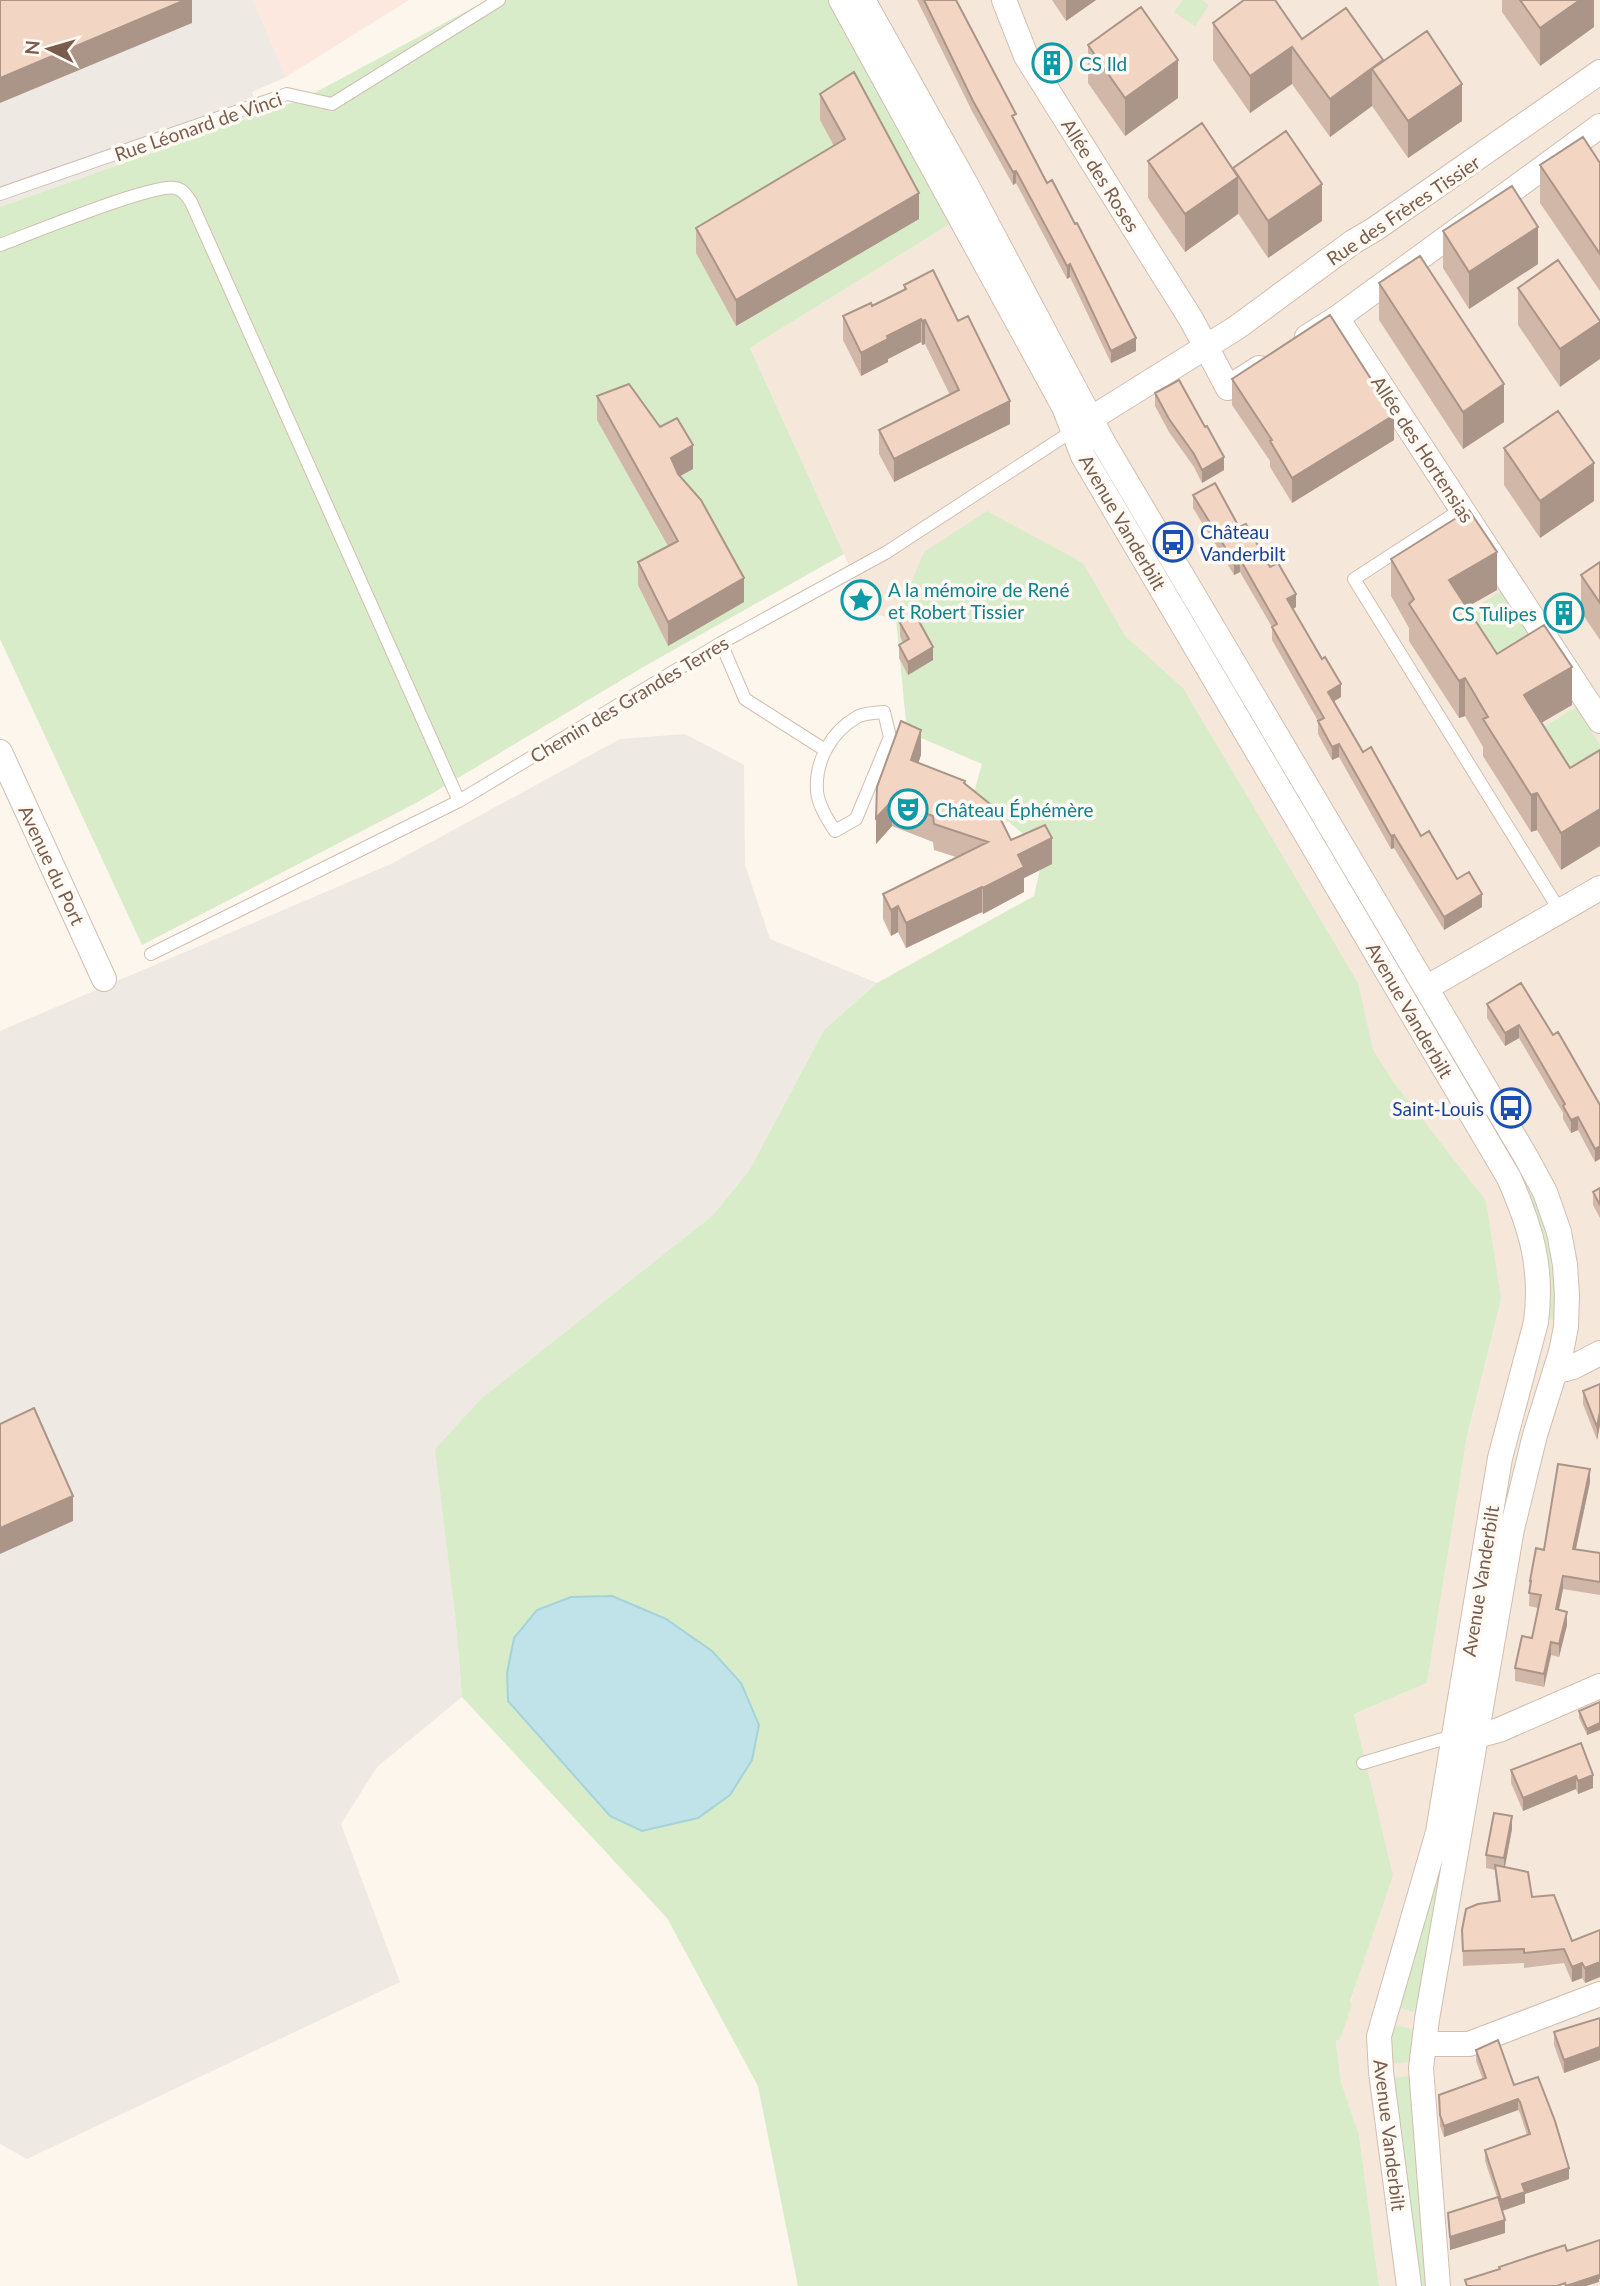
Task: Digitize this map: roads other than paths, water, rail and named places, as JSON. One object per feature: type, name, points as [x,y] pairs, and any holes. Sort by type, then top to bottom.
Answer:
[{"type":"street","name":"Avenue Vanderbilt","points":[[841,0],[1017,319],[1083,424],[1103,442],[1416,995],[1526,1157],[1553,1210],[1565,1265],[1566,1327],[1540,1372],[1535,1435],[1466,1736],[1379,2036],[1381,2072],[1409,2286]]},
{"type":"street","name":"Avenue Vanderbilt","points":[[863,0],[966,184],[1083,424]]},
{"type":"street","name":"Allée des Roses","points":[[1004,0],[1026,55],[1210,355]]},
{"type":"street","name":"Rue des Frères Tissier","points":[[1083,424],[1210,355],[1236,328],[1353,242],[1523,128],[1600,72]]},
{"type":"street","points":[[1210,355],[1228,388],[1337,318],[1600,126]]},
{"type":"street","name":"Allée des Hortensias","points":[[1337,318],[1600,722]]},
{"type":"street","name":"Avenue du Port","points":[[0,752],[104,979]]},
{"type":"street","points":[[1416,995],[1600,888]]},
{"type":"street","points":[[1540,1372],[1573,1367],[1600,1353]]},
{"type":"street","points":[[1466,1736],[1499,1730],[1600,1686]]},
{"type":"street","name":"Avenue Vanderbilt","points":[[1438,2286],[1421,2068],[1466,1736]]},
{"type":"street","points":[[1424,2044],[1469,2044],[1600,1994]]},
{"type":"lane","name":"Rue Léonard de Vinci","points":[[0,194],[287,94],[332,104],[499,0]]},
{"type":"lane","points":[[0,245],[146,192],[174,187],[182,190],[191,202],[460,801]]},
{"type":"lane","name":"Chemin des Grandes Terres","points":[[151,954],[460,801],[720,643],[887,552],[1083,424]]},
{"type":"lane","points":[[1462,509],[1354,579],[1560,911]]},
{"type":"lane","points":[[720,643],[745,699],[825,750]]},
{"type":"lane","points":[[884,712],[891,737],[856,819],[835,831],[825,816],[817,792],[821,759],[825,750],[834,735],[859,716],[884,712]]},
{"type":"lane","points":[[1363,1763],[1466,1736]]},
{"type":"water","points":[[612,1596],[666,1619],[712,1651],[741,1683],[759,1725],[752,1760],[730,1795],[698,1818],[642,1831],[610,1816],[508,1701],[507,1673],[514,1638],[537,1610],[571,1597]]},
{"type":"place","name":"CS Ild","points":[[1052,63]]},
{"type":"place","name":"Château Vanderbilt","points":[[1173,542]]},
{"type":"place","name":"A la mémoire de René et Robert Tissier","points":[[861,600]]},
{"type":"place","name":"CS Tulipes","points":[[1564,613]]},
{"type":"place","name":"Château Éphémère","points":[[908,809]]},
{"type":"place","name":"Saint-Louis","points":[[1511,1108]]}]
